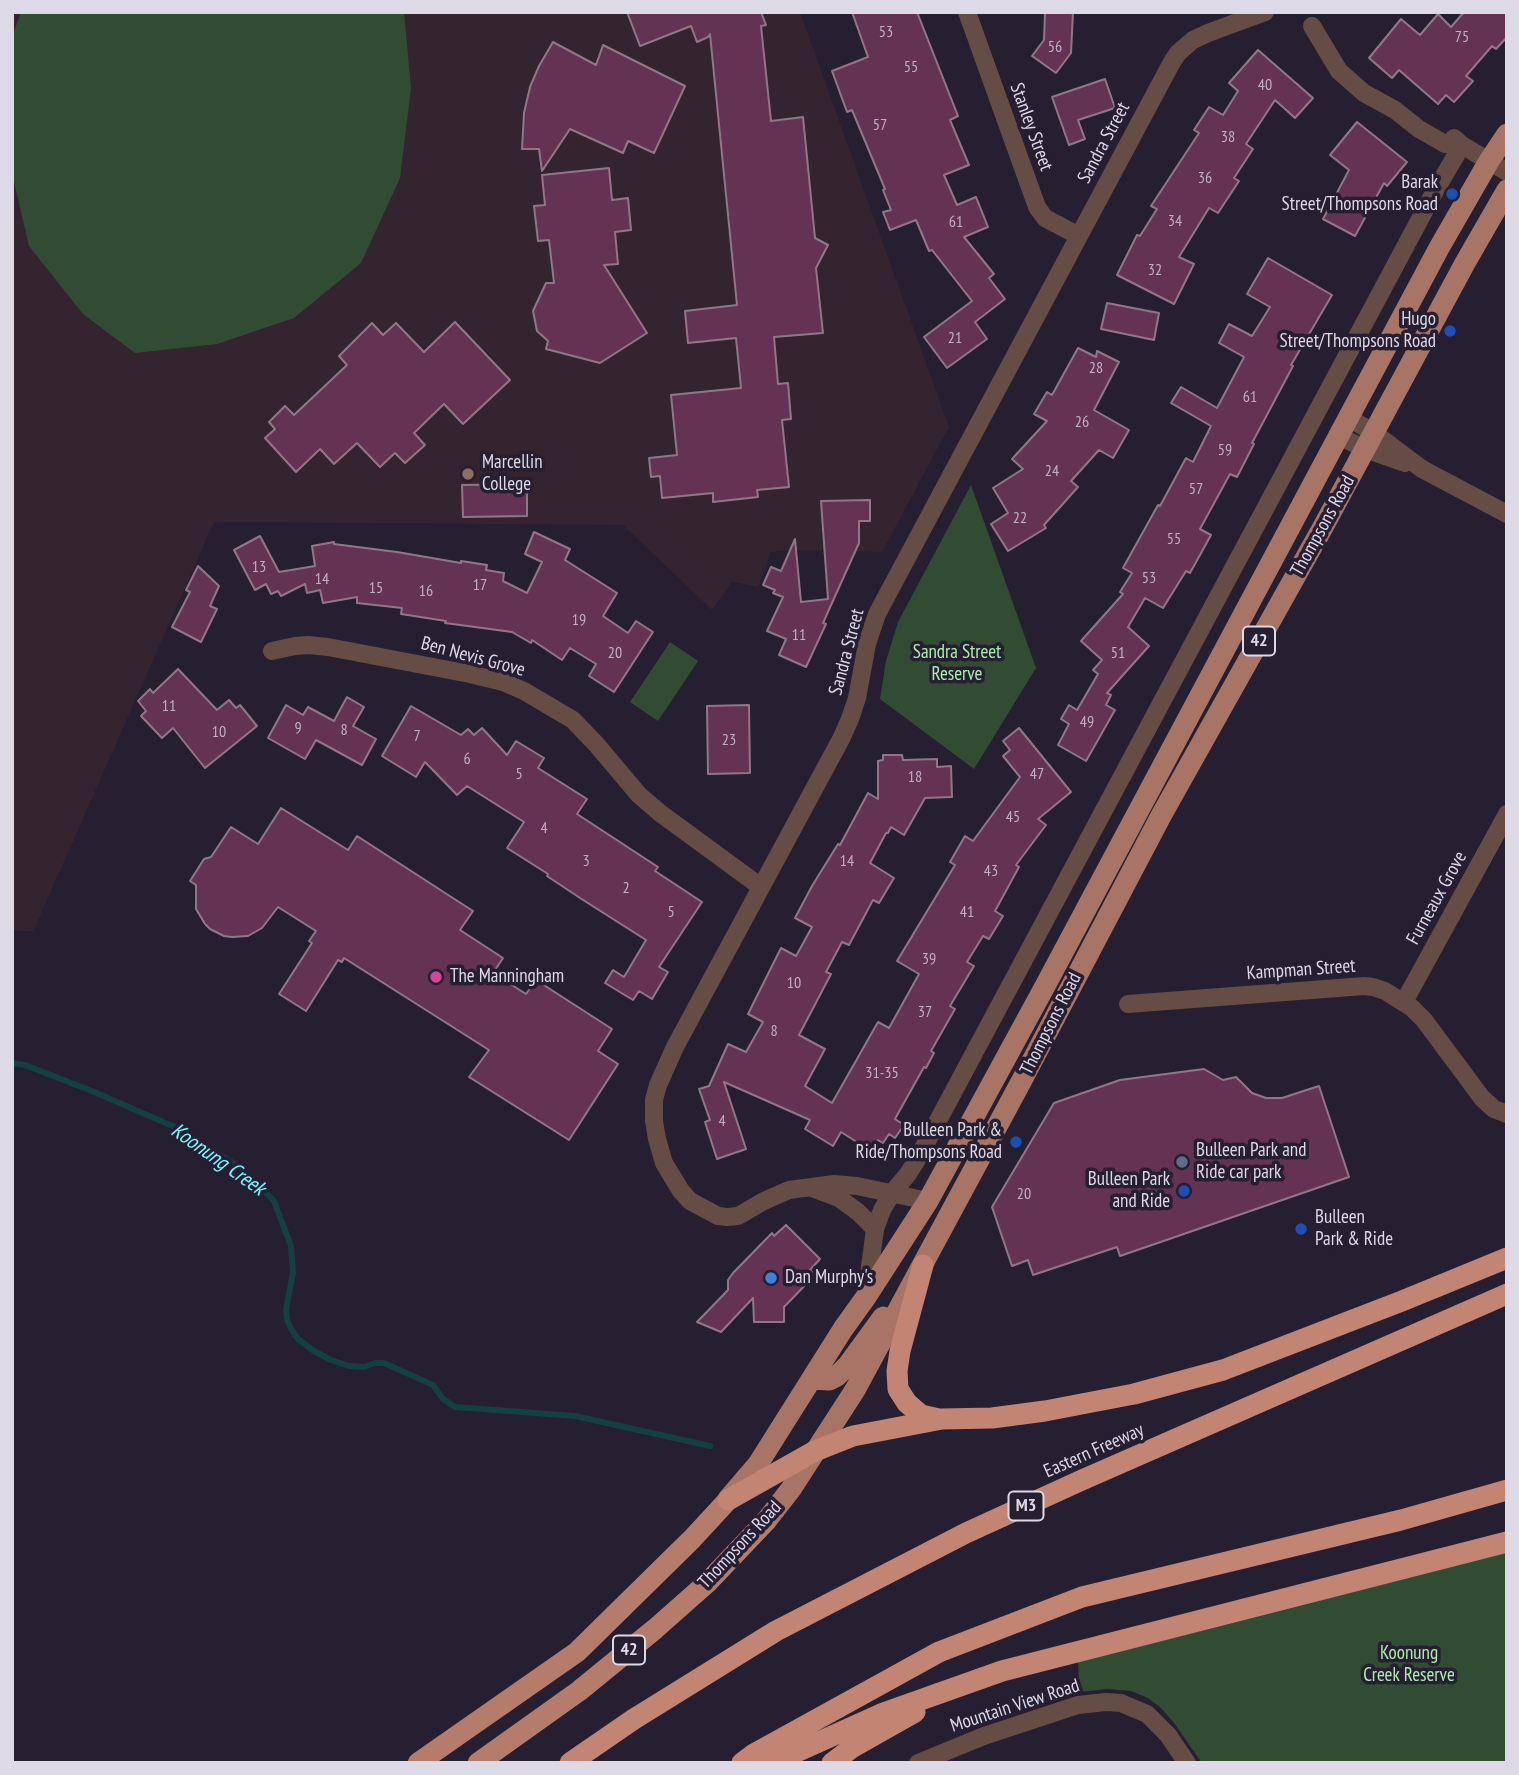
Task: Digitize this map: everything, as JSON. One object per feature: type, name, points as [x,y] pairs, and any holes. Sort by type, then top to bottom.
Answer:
[{"type":"highway","points":[[728,1500],[815,1451],[853,1436],[942,1419],[992,1418],[1045,1411],[1134,1394],[1223,1370],[1507,1258]]},
{"type":"highway","points":[[923,1265],[900,1351],[898,1389],[907,1403],[921,1415],[942,1419]]},
{"type":"highway","name":"Eastern Freeway","points":[[570,1763],[634,1719],[776,1631],[966,1533],[1507,1294]]},
{"type":"highway","points":[[742,1763],[939,1652],[1082,1597],[1401,1520],[1507,1490]]},
{"type":"highway","name":"Thompsons Road","points":[[418,1763],[577,1652],[728,1500]]},
{"type":"highway","name":"Thompsons Road","points":[[478,1763],[579,1691],[655,1629],[706,1583],[766,1521]]},
{"type":"highway","points":[[832,1763],[853,1747],[965,1684],[1002,1671],[1507,1542]]},
{"type":"highway","points":[[772,1763],[881,1714],[1002,1671]]},
{"type":"main road","name":"Thompsons Road","points":[[728,1500],[758,1464],[842,1329],[928,1201],[1440,248],[1498,167],[1507,134]]},
{"type":"main road","name":"Thompsons Road","points":[[766,1521],[791,1489],[855,1390],[1162,814],[1507,190]]},
{"type":"main road","points":[[812,1379],[829,1380],[848,1365],[923,1265]]},
{"type":"street","name":"Stanley Street","points":[[967,12],[1037,207],[1045,218],[1079,236]]},
{"type":"street","name":"Sandra Street","points":[[928,1201],[857,1185],[834,1184],[778,1194],[738,1216],[718,1216],[690,1201],[664,1163],[654,1121],[654,1100],[663,1072],[841,739],[857,698],[869,636],[877,614],[1171,62],[1186,45],[1201,36],[1265,12]]},
{"type":"street","points":[[1309,19],[1339,71],[1364,93],[1395,110],[1426,120],[1498,167]]},
{"type":"street","name":"Thompsons Road","points":[[866,1297],[875,1230],[882,1210],[908,1174],[930,1135],[1462,145]]},
{"type":"street","points":[[1344,427],[1507,514]]},
{"type":"street","name":"Ben Nevis Grove","points":[[272,651],[308,645],[328,647],[470,674],[503,682],[524,691],[573,720],[639,795],[761,887]]},
{"type":"street","name":"Furneaux Grove","points":[[1404,1002],[1507,814]]},
{"type":"street","name":"Kampman Street","points":[[1128,1004],[1364,986],[1385,991],[1404,1002],[1424,1020],[1482,1098],[1494,1109],[1507,1114]]},
{"type":"street","points":[[812,1188],[839,1198],[858,1212],[875,1230]]},
{"type":"street","name":"Mountain View Road","points":[[918,1763],[1078,1705],[1106,1702],[1121,1703],[1147,1714],[1168,1735],[1187,1763]]},
{"type":"shaded area","name":"Marcellin College","points":[[12,12],[800,12],[949,427],[882,552],[771,552],[758,587],[732,582],[712,610],[623,525],[214,522],[33,932],[12,930]]},
{"type":"green space","points":[[21,12],[404,12],[411,88],[400,178],[361,263],[294,318],[217,344],[135,353],[83,314],[29,246],[12,173],[12,37]]},
{"type":"green space","name":"Sandra Street Reserve","points":[[971,485],[1036,668],[974,769],[880,699],[886,661],[898,622]]},
{"type":"green space","points":[[670,642],[698,661],[658,721],[630,702]]},
{"type":"green space","name":"Koonung Creek Reserve","points":[[1507,1532],[1507,1763],[1202,1763],[1174,1723],[1148,1698],[1131,1691],[1107,1689],[1080,1692],[1077,1650],[1264,1608]]},
{"type":"building","points":[[627,12],[761,12],[766,25],[761,26],[771,121],[803,117],[815,238],[828,245],[816,268],[823,333],[774,337],[778,384],[788,383],[791,419],[782,420],[789,487],[757,490],[758,497],[713,502],[713,493],[662,498],[660,476],[651,477],[649,458],[677,455],[671,395],[741,388],[736,338],[688,343],[685,311],[737,305],[710,34],[697,42],[691,26],[640,46]]},
{"type":"building","points":[[852,12],[917,12],[958,116],[950,120],[969,165],[944,175],[957,205],[976,197],[988,227],[964,237],[994,274],[989,278],[1005,299],[975,322],[987,339],[947,368],[924,337],[972,301],[932,250],[929,251],[916,220],[890,230],[883,212],[891,210],[883,190],[885,189],[852,110],[847,112],[832,71],[868,57]]},
{"type":"building","points":[[1045,12],[1073,12],[1071,53],[1056,73],[1032,56],[1044,40]]},
{"type":"building","points":[[1464,12],[1507,12],[1507,37],[1496,49],[1492,46],[1466,76],[1473,81],[1454,102],[1446,95],[1438,104],[1399,70],[1392,78],[1369,58],[1401,19],[1420,35],[1438,14],[1451,27]]},
{"type":"building","points":[[553,42],[596,65],[603,45],[685,86],[654,153],[628,141],[623,153],[570,129],[542,171],[539,149],[522,149],[524,113],[530,87]]},
{"type":"building","points":[[1258,50],[1313,98],[1295,118],[1275,100],[1246,144],[1253,149],[1234,178],[1239,181],[1218,213],[1209,208],[1179,257],[1194,264],[1174,304],[1117,275],[1137,235],[1140,236],[1157,209],[1151,206],[1199,133],[1194,130],[1209,107],[1223,115],[1238,91],[1229,83]]},
{"type":"building","points":[[1105,79],[1115,108],[1078,120],[1085,139],[1069,145],[1052,97]]},
{"type":"building","points":[[1357,122],[1407,162],[1387,186],[1384,183],[1355,236],[1323,219],[1349,170],[1330,155]]},
{"type":"building","points":[[609,168],[612,200],[628,198],[631,230],[615,232],[618,264],[604,265],[647,333],[600,363],[546,349],[548,341],[537,331],[533,311],[546,283],[554,283],[549,240],[538,241],[534,206],[545,205],[542,175]]},
{"type":"building","points":[[1268,258],[1332,295],[1291,365],[1293,366],[1237,477],[1230,474],[1200,529],[1211,535],[1190,573],[1186,571],[1163,608],[1145,598],[1128,627],[1149,646],[1107,693],[1111,695],[1106,705],[1115,710],[1086,761],[1058,745],[1069,724],[1061,719],[1069,705],[1077,710],[1098,674],[1093,670],[1102,660],[1081,641],[1123,594],[1120,592],[1132,573],[1123,568],[1186,458],[1193,462],[1211,426],[1171,403],[1181,387],[1217,408],[1244,357],[1219,343],[1229,324],[1252,336],[1270,307],[1247,294]]},
{"type":"building","points":[[1107,303],[1159,313],[1154,340],[1101,329]]},
{"type":"building","points":[[455,322],[510,380],[463,424],[444,404],[414,433],[425,445],[405,463],[395,453],[380,467],[357,443],[334,464],[320,449],[296,472],[265,438],[275,429],[269,422],[285,406],[294,415],[347,365],[339,356],[372,323],[383,335],[396,323],[424,352]]},
{"type":"building","points":[[1078,348],[1096,357],[1097,351],[1119,362],[1094,410],[1129,430],[1113,458],[1099,450],[1071,481],[1078,487],[1044,525],[1046,528],[1008,551],[991,524],[1008,513],[993,488],[1023,469],[1012,459],[1047,421],[1034,414],[1047,392],[1052,395]]},
{"type":"building","points":[[527,484],[527,516],[463,517],[462,485]]},
{"type":"building","points":[[870,500],[870,521],[859,521],[859,543],[806,667],[779,655],[786,639],[767,631],[783,597],[763,585],[771,567],[781,571],[795,539],[801,602],[828,599],[821,501]]},
{"type":"building","points":[[534,532],[570,549],[565,560],[617,593],[603,616],[628,633],[636,621],[653,632],[614,692],[589,676],[596,664],[570,648],[562,660],[532,640],[531,643],[512,632],[401,614],[402,608],[357,603],[357,597],[323,603],[320,590],[307,593],[305,584],[281,596],[278,591],[271,594],[266,584],[255,590],[234,550],[260,536],[279,572],[315,566],[312,546],[334,542],[487,565],[486,570],[504,573],[503,581],[527,593],[542,562],[525,554]]},
{"type":"building","points":[[198,566],[219,586],[210,606],[217,609],[201,642],[172,627],[190,592],[186,590]]},
{"type":"building","points":[[178,669],[217,710],[229,700],[236,708],[240,705],[257,726],[205,768],[173,728],[162,738],[141,716],[146,711],[138,701],[150,689],[153,693]]},
{"type":"building","points":[[347,697],[364,707],[353,726],[376,739],[362,765],[316,740],[305,759],[268,738],[286,705],[303,715],[308,707],[334,721]]},
{"type":"building","points":[[749,705],[750,773],[708,774],[707,706]]},
{"type":"building","points":[[411,706],[461,735],[468,729],[474,735],[482,728],[507,755],[516,741],[544,758],[538,768],[587,799],[577,814],[658,867],[655,871],[702,902],[659,967],[668,972],[652,999],[639,991],[633,1000],[605,983],[613,970],[624,977],[646,940],[507,848],[524,822],[467,786],[457,795],[425,762],[416,777],[382,756]]},
{"type":"building","points":[[1019,728],[1071,792],[1038,819],[1046,825],[1016,865],[1019,867],[995,911],[1003,916],[989,939],[983,936],[967,962],[974,966],[950,1006],[955,1009],[931,1051],[934,1053],[895,1119],[904,1125],[895,1138],[889,1134],[883,1143],[878,1140],[871,1151],[841,1132],[833,1146],[805,1129],[810,1120],[724,1082],[746,1149],[717,1159],[705,1122],[710,1120],[699,1089],[709,1086],[728,1044],[746,1052],[763,1022],[748,1014],[781,948],[796,956],[812,927],[795,918],[868,793],[878,799],[878,761],[883,760],[883,755],[902,755],[903,760],[937,759],[937,767],[951,766],[952,797],[925,798],[904,835],[891,827],[886,833],[870,863],[894,878],[879,903],[873,900],[849,945],[842,942],[826,972],[831,974],[799,1035],[825,1049],[805,1086],[832,1103],[878,1022],[889,1028],[919,974],[897,961],[955,865],[950,862],[965,836],[973,841],[1020,777],[1003,756],[1010,750],[1003,741]]},
{"type":"building","name":"The Manningham","points":[[281,808],[348,850],[357,836],[473,911],[460,930],[503,958],[493,973],[526,994],[536,980],[612,1029],[598,1051],[618,1064],[569,1140],[469,1077],[489,1050],[344,958],[342,962],[338,960],[306,1011],[279,994],[312,943],[309,941],[316,931],[278,907],[262,928],[248,936],[224,936],[205,924],[196,909],[196,885],[190,881],[204,859],[211,857],[231,827],[258,844]]},
{"type":"building","name":"Bulleen Park and Ride car park","points":[[1204,1069],[1223,1080],[1236,1077],[1252,1093],[1266,1098],[1282,1098],[1319,1086],[1349,1177],[1120,1256],[1117,1247],[1033,1275],[1028,1260],[1012,1266],[992,1207],[1054,1103],[1120,1080]]},
{"type":"building","name":"Dan Murphy's","points":[[786,1225],[820,1259],[810,1270],[815,1275],[784,1307],[784,1322],[754,1322],[753,1298],[721,1332],[697,1322],[728,1290],[728,1280],[733,1273],[772,1233],[774,1236]]},
{"type":"waterway","name":"Koonung Creek","points":[[12,1063],[25,1065],[92,1091],[177,1128],[238,1166],[258,1184],[274,1201],[291,1246],[293,1272],[286,1310],[287,1319],[298,1339],[314,1351],[349,1366],[364,1367],[384,1363],[433,1385],[443,1399],[455,1407],[575,1416],[710,1446]]},
{"type":"place","name":"Barak Street/Thompsons Road","points":[[1452,194]]},
{"type":"place","name":"Hugo Street/Thompsons Road","points":[[1450,331]]},
{"type":"place","name":"Marcellin College","points":[[468,474]]},
{"type":"place","name":"The Manningham","points":[[436,977]]},
{"type":"place","name":"Bulleen Park & Ride/Thompsons Road","points":[[1016,1142]]},
{"type":"place","name":"Bulleen Park and Ride car park","points":[[1182,1162]]},
{"type":"place","name":"Bulleen Park and Ride","points":[[1184,1191]]},
{"type":"place","name":"Bulleen Park & Ride","points":[[1301,1229]]},
{"type":"place","name":"Dan Murphy's","points":[[771,1278]]}]
